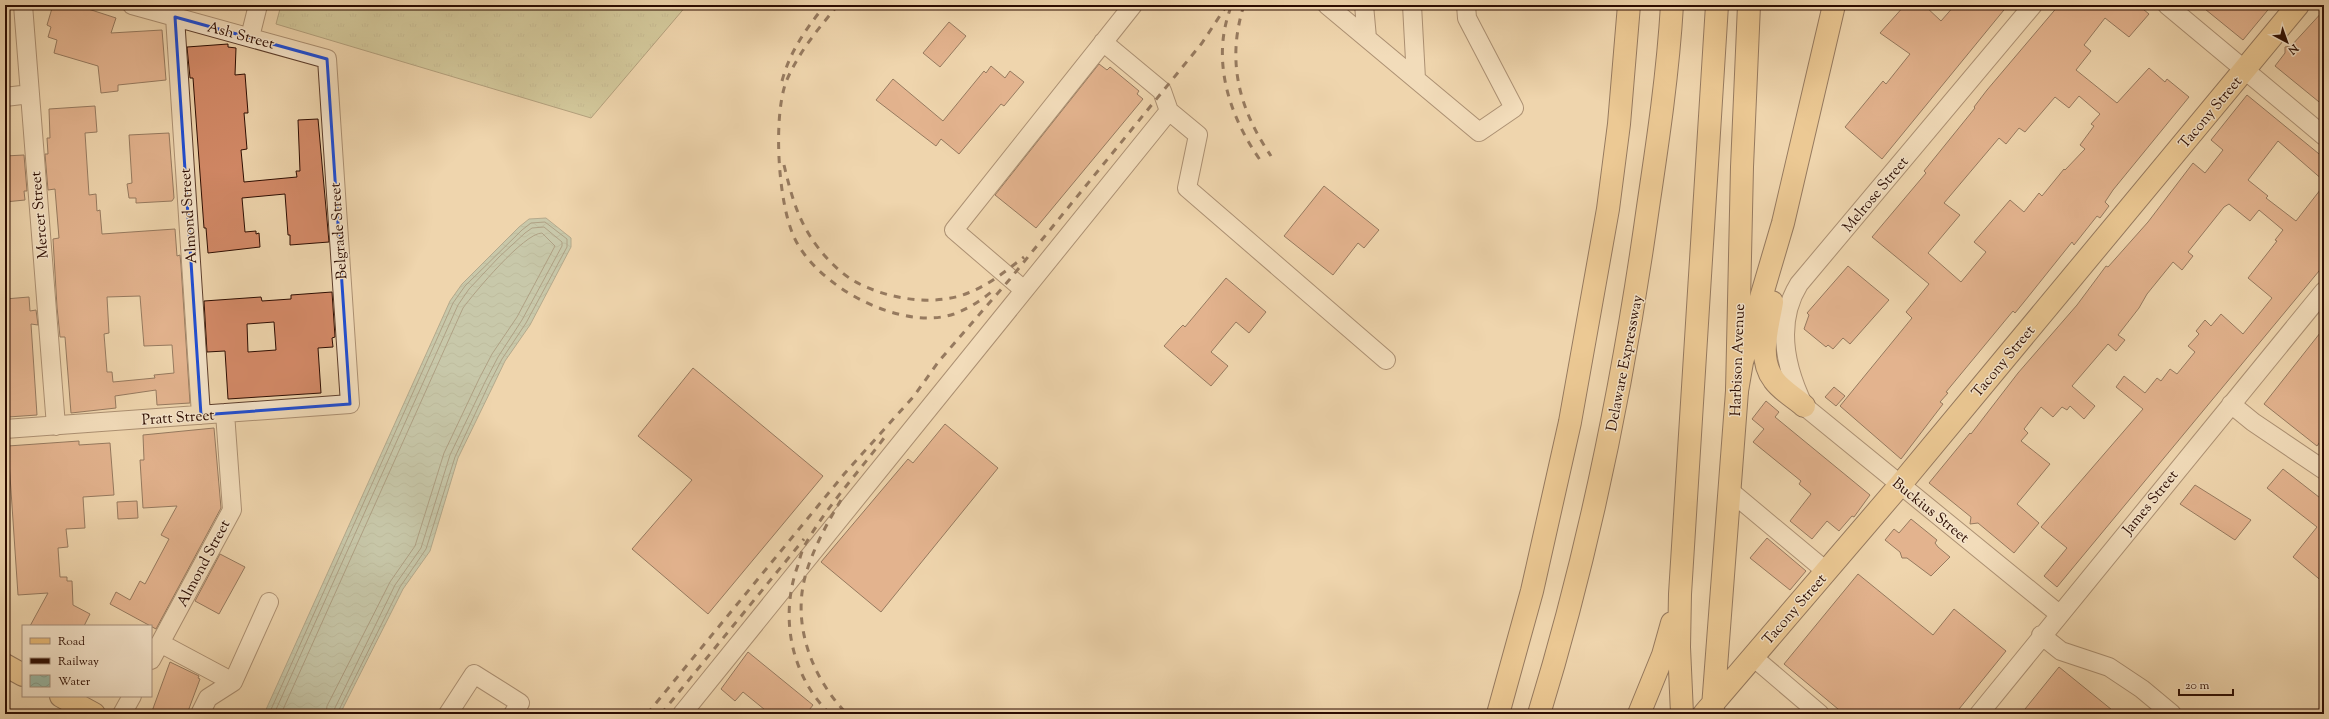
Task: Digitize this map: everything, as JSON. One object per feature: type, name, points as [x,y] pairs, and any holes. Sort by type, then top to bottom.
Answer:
[{"type":"main road","points":[[1498,714],[1532,591],[1570,422],[1608,210],[1619,124],[1629,5]]},
{"type":"main road","name":"Delaware Expressway","points":[[1539,714],[1578,580],[1601,482],[1638,288],[1661,117],[1672,5]]},
{"type":"main road","points":[[1682,714],[1679,647],[1680,594],[1717,5]]},
{"type":"main road","name":"Harbison Avenue","points":[[1710,711],[1730,491],[1737,392],[1742,168],[1749,5]]},
{"type":"main road","points":[[1737,392],[1742,362],[1783,223],[1834,5]]},
{"type":"main road","name":"Tacony Street","points":[[1710,711],[1753,656],[1900,485],[2298,5]]},
{"type":"main road","points":[[1783,223],[1764,354],[1768,371],[1774,381],[1804,406]]},
{"type":"main road","points":[[1639,714],[1663,655],[1680,594]]},
{"type":"main road","points":[[5,665],[22,674]]},
{"type":"main road","points":[[63,697],[94,714]]},
{"type":"street","name":"Mercer Street","points":[[23,5],[56,426]]},
{"type":"street","name":"Ash Street","points":[[132,5],[327,59]]},
{"type":"street","points":[[250,37],[258,5]]},
{"type":"street","points":[[1024,290],[954,230],[1133,5]]},
{"type":"street","points":[[1327,5],[1479,132],[1514,108],[1467,18],[1466,5]]},
{"type":"street","points":[[1364,5],[1367,38]]},
{"type":"street","points":[[1412,5],[1416,79]]},
{"type":"street","name":"Melrose Street","points":[[1804,406],[1793,383],[1787,352],[1786,320],[1790,299],[1799,284],[2033,5]]},
{"type":"street","points":[[2167,5],[2324,136]]},
{"type":"street","name":"Almond Street","points":[[175,17],[201,415]]},
{"type":"street","points":[[1103,42],[1162,91],[1169,112],[1198,135],[1188,188],[1386,360]]},
{"type":"street","name":"Belgrade Street","points":[[327,59],[350,404]]},
{"type":"street","points":[[5,97],[30,94]]},
{"type":"street","points":[[682,714],[1169,112]]},
{"type":"street","name":"James Street","points":[[1979,714],[2041,636],[2324,291]]},
{"type":"street","name":"Pratt Street","points":[[5,429],[350,404]]},
{"type":"street","points":[[2231,404],[2278,439],[2324,470]]},
{"type":"street","name":"Buckius Street","points":[[1804,406],[2059,614]]},
{"type":"street","name":"Almond Street","points":[[152,658],[232,510],[225,413]]},
{"type":"street","points":[[1730,491],[1826,572]]},
{"type":"street","points":[[200,714],[208,698],[233,682],[268,602]]},
{"type":"street","points":[[2041,636],[2061,651],[2109,667],[2142,689],[2172,714]]},
{"type":"street","points":[[160,643],[233,682]]},
{"type":"street","points":[[1753,656],[1820,714]]},
{"type":"street","points":[[448,714],[474,674],[520,703],[513,714]]},
{"type":"street","points":[[122,714],[131,697]]},
{"type":"highlighted area","points":[[175,17],[327,59],[350,404],[201,415]]},
{"type":"green space","points":[[281,5],[687,5],[591,118],[276,24]]},
{"type":"water","points":[[546,218],[571,238],[571,247],[530,325],[505,361],[458,458],[430,551],[403,589],[340,714],[264,714],[450,301],[462,284],[519,227],[529,219]]},
{"type":"building","points":[[53,5],[76,5],[116,18],[111,33],[162,30],[166,80],[118,85],[118,91],[101,93],[98,66],[54,53],[57,40],[48,37],[51,27],[47,25]]},
{"type":"building","points":[[1905,5],[1924,5],[1941,21],[1955,5],[2008,5],[1882,159],[1845,127],[1883,81],[1886,84],[1910,54],[1880,33]]},
{"type":"building","points":[[2059,5],[2138,5],[2149,14],[2129,37],[2105,18],[2084,45],[2091,51],[2076,70],[2117,103],[2149,68],[2165,82],[2167,79],[2189,97],[2113,190],[2105,202],[2109,206],[2100,218],[2097,216],[2074,245],[2072,242],[2015,313],[2013,311],[1946,392],[1948,393],[1940,402],[1943,404],[1901,459],[1840,406],[1912,318],[1906,312],[1929,284],[1872,237],[1926,173],[1924,171],[1975,108],[1974,107]],"holes":[[[2079,96],[2100,114],[2091,124],[2094,126],[2080,145],[2085,149],[2065,170],[2064,169],[2042,196],[2039,193],[2024,212],[2010,200],[1974,242],[1986,252],[1961,282],[1928,253],[1960,215],[1944,203],[1999,138],[2006,144],[2019,128],[2025,132],[2055,97],[2069,108]]]},
{"type":"building","points":[[2200,5],[2272,5],[2243,40]]},
{"type":"building","points":[[2324,10],[2324,106],[2275,66],[2285,53],[2285,47],[2291,46]]},
{"type":"building","points":[[949,22],[966,36],[940,67],[923,53]]},
{"type":"building","points":[[228,44],[228,47],[236,48],[235,75],[245,74],[248,113],[244,113],[247,149],[241,150],[244,182],[297,177],[296,171],[300,171],[298,120],[318,119],[329,242],[290,245],[285,194],[242,198],[245,232],[256,231],[256,234],[259,233],[260,247],[208,253],[206,228],[204,228],[193,78],[190,78],[187,47]]},
{"type":"building","points":[[1099,64],[1107,70],[1110,67],[1139,91],[1137,94],[1143,99],[1036,228],[995,195]]},
{"type":"building","points":[[991,66],[1005,78],[1010,71],[1024,82],[1004,106],[1001,104],[959,154],[941,139],[936,146],[876,100],[893,79],[943,121],[984,71],[986,73]]},
{"type":"building","points":[[2247,95],[2324,158],[2324,181],[2278,141],[2248,180],[2268,196],[2266,198],[2296,221],[2324,185],[2324,265],[2057,587],[2044,576],[2067,548],[2041,527],[2143,409],[2116,387],[2124,376],[2145,393],[2157,378],[2161,381],[2170,369],[2177,374],[2195,352],[2188,346],[2199,334],[2196,331],[2205,320],[2211,326],[2221,314],[2243,334],[2272,298],[2248,278],[2277,241],[2275,240],[2283,230],[2259,210],[2250,221],[2229,204],[2224,207],[2188,252],[2193,256],[2182,270],[2173,262],[2147,294],[2139,308],[2118,335],[2125,340],[2116,351],[2108,344],[2072,386],[2095,406],[2084,419],[2070,406],[2067,410],[2062,407],[2053,417],[2041,407],[2024,429],[2028,433],[2021,441],[2050,464],[2017,504],[2039,523],[2014,553],[1978,523],[1970,524],[1971,517],[1929,483],[1970,433],[1971,434],[2018,373],[2077,305],[2106,266],[2108,267],[2148,222],[2193,163],[2205,173],[2223,150],[2211,140]]},
{"type":"building","points":[[95,106],[97,132],[85,133],[89,195],[96,194],[97,211],[100,210],[102,234],[175,229],[177,256],[180,255],[181,266],[190,403],[157,405],[156,390],[115,396],[116,408],[71,413],[65,337],[60,337],[57,307],[53,239],[59,238],[55,189],[48,190],[45,154],[48,154],[47,138],[50,138],[49,109]],"holes":[[[140,296],[144,346],[172,345],[174,373],[154,375],[155,378],[113,382],[112,372],[107,372],[104,334],[109,333],[107,297]]]},
{"type":"building","points":[[169,133],[174,198],[172,201],[136,203],[136,198],[129,198],[127,184],[132,183],[129,135]]},
{"type":"building","points":[[24,155],[27,191],[24,191],[25,200],[5,202],[5,156]]},
{"type":"building","points":[[1324,186],[1379,230],[1364,248],[1358,243],[1333,275],[1284,236]]},
{"type":"building","points":[[1848,266],[1889,300],[1850,344],[1843,338],[1833,349],[1828,345],[1826,347],[1804,329],[1809,315],[1807,313]]},
{"type":"building","points":[[1226,278],[1266,312],[1249,333],[1236,322],[1211,352],[1228,366],[1211,386],[1164,346],[1183,325],[1185,327]]},
{"type":"building","points":[[332,292],[335,337],[332,338],[333,347],[318,348],[321,393],[228,399],[225,351],[207,352],[204,301],[261,297],[262,301],[291,299],[291,295]],"holes":[[[274,322],[276,350],[248,352],[247,324]]]},
{"type":"building","points":[[29,297],[30,311],[36,310],[38,325],[31,324],[37,415],[8,417],[5,374],[5,299]]},
{"type":"building","points":[[2324,328],[2324,436],[2317,446],[2264,404]]},
{"type":"building","points":[[693,368],[823,476],[708,614],[632,549],[692,480],[638,436]]},
{"type":"building","points":[[1834,387],[1845,396],[1836,406],[1825,397]]},
{"type":"building","points":[[1766,401],[1779,412],[1775,417],[1870,495],[1854,517],[1852,516],[1839,531],[1827,521],[1812,539],[1790,521],[1811,494],[1799,484],[1801,481],[1753,442],[1764,429],[1752,419]]},
{"type":"building","points":[[945,424],[998,468],[881,612],[821,562],[908,459],[913,463]]},
{"type":"building","points":[[214,428],[221,508],[156,629],[152,627],[152,625],[149,625],[110,604],[116,592],[130,600],[140,581],[145,584],[169,539],[161,535],[177,506],[143,508],[140,460],[144,460],[143,435]]},
{"type":"building","points":[[79,441],[79,445],[110,443],[114,495],[83,497],[85,528],[66,529],[68,547],[58,548],[60,577],[67,577],[67,581],[72,581],[73,605],[90,614],[84,625],[31,625],[48,593],[18,595],[8,446]]},
{"type":"building","points":[[2283,469],[2324,501],[2324,583],[2293,557],[2317,527],[2267,488]]},
{"type":"building","points":[[2195,485],[2251,520],[2235,540],[2180,504]]},
{"type":"building","points":[[137,501],[138,518],[118,519],[117,502]]},
{"type":"building","points":[[1911,519],[1937,540],[1935,543],[1938,547],[1950,557],[1931,576],[1907,558],[1902,558],[1900,552],[1885,540],[1894,529],[1899,533]]},
{"type":"building","points":[[1767,538],[1806,571],[1790,590],[1750,558]]},
{"type":"building","points":[[220,554],[245,567],[219,614],[195,601]]},
{"type":"building","points":[[1858,574],[1933,635],[1954,609],[2006,651],[1955,714],[1844,714],[1784,664]]},
{"type":"building","points":[[748,652],[813,705],[806,714],[770,714],[743,692],[735,701],[721,689]]},
{"type":"building","points":[[170,662],[199,676],[198,678],[200,679],[187,714],[151,714]]},
{"type":"building","points":[[2059,667],[2117,714],[2021,714]]},
{"type":"railway","points":[[782,81],[789,60],[799,41],[825,5]]},
{"type":"railway","points":[[838,5],[802,51],[786,82],[782,98],[779,160],[784,203],[794,237],[805,255],[821,272],[840,288],[862,301],[886,310],[910,316],[933,318],[954,314],[976,303],[995,289]]},
{"type":"railway","points":[[647,714],[845,473],[914,396],[939,361],[1010,279],[1202,43],[1227,5]]},
{"type":"railway","points":[[1244,5],[1236,46],[1236,65],[1239,84],[1251,120],[1271,156]]},
{"type":"railway","points":[[1231,7],[1225,27],[1222,48],[1223,69],[1227,89],[1241,128],[1251,147],[1263,164]]},
{"type":"railway","points":[[784,165],[797,210],[805,228],[814,242],[829,261],[841,272],[854,281],[867,287],[910,299],[940,300],[976,290],[998,277],[1024,257]]},
{"type":"railway","points":[[830,714],[817,699],[806,682],[792,645],[789,625],[792,585],[803,548],[833,502],[884,438]]},
{"type":"railway","points":[[841,500],[820,537],[808,567],[802,596],[801,615],[808,651],[815,668],[824,685],[847,714]]},
{"type":"railway","points":[[661,714],[804,539]]}]
